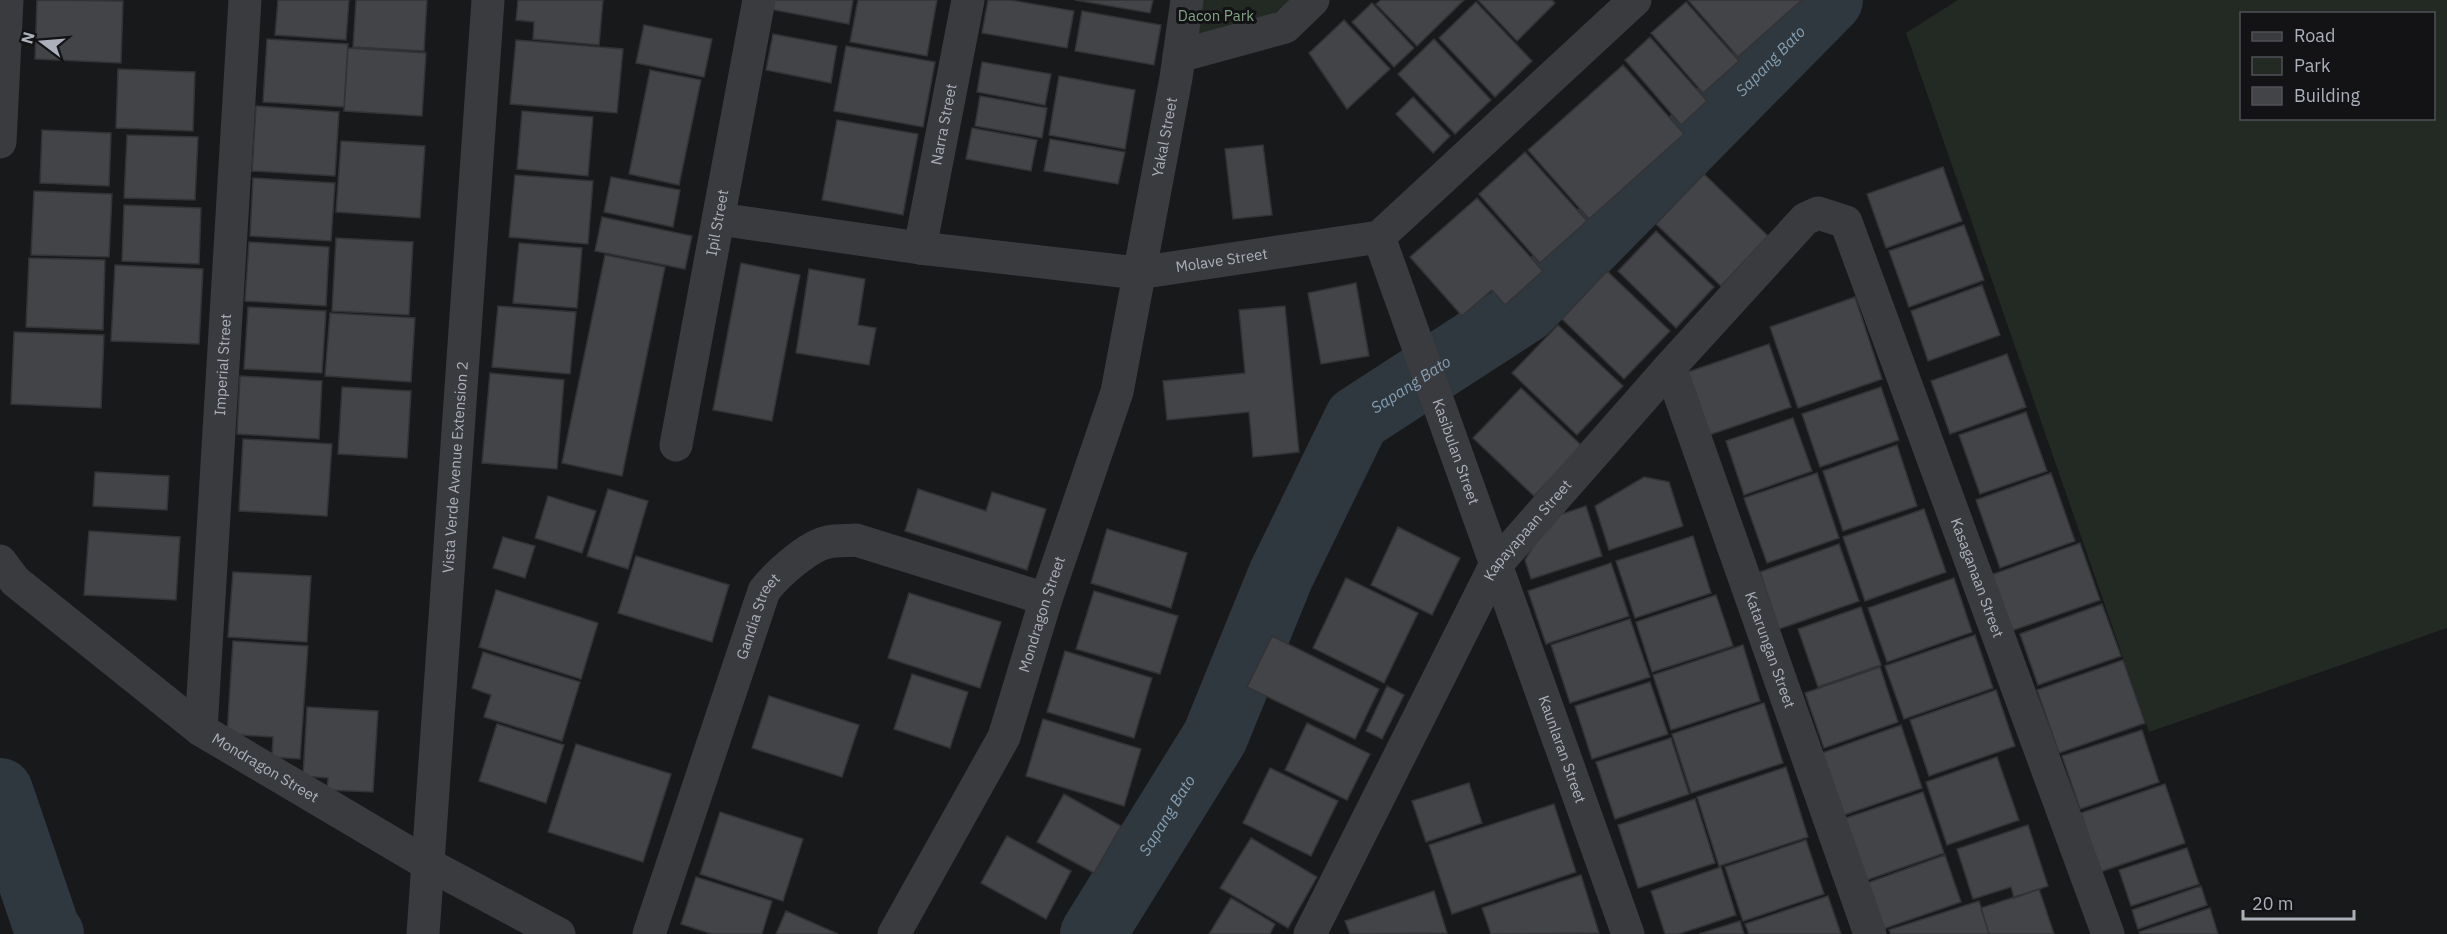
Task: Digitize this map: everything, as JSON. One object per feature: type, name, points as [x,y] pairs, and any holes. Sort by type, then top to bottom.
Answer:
[{"type":"street","points":[[0,142],[7,0]]},
{"type":"street","name":"Imperial Street","points":[[201,730],[245,0]]},
{"type":"street","name":"Vista Verde Avenue Extension 2","points":[[423,934],[426,863],[488,0]]},
{"type":"street","name":"Ipil Street","points":[[676,445],[759,0]]},
{"type":"street","name":"Narra Street","points":[[920,248],[968,0]]},
{"type":"street","name":"Yakal Street","points":[[1138,273],[1179,56],[1187,0]]},
{"type":"street","points":[[1179,56],[1285,27],[1313,0]]},
{"type":"street","points":[[1379,237],[1635,0]]},
{"type":"street","name":"Kapayapaan Street","points":[[1310,934],[1495,566],[1670,367],[1805,219],[1818,213],[1846,222]]},
{"type":"street","name":"Molave Street","points":[[719,219],[920,248],[1138,273],[1379,237]]},
{"type":"street","name":"Kasaganaan Street","points":[[1846,222],[2108,934]]},
{"type":"street","name":"Kasibulan Street","points":[[1379,237],[1448,427],[1495,566]]},
{"type":"street","name":"Mondragon Street","points":[[894,934],[1004,737],[1046,599],[1117,392],[1138,273]]},
{"type":"street","name":"Katarungan Street","points":[[1670,367],[1870,934]]},
{"type":"street","name":"Gandia Street","points":[[650,934],[764,591],[774,578],[800,557],[826,542],[856,540],[1046,599]]},
{"type":"street","name":"Mondragon Street","points":[[0,561],[15,581],[201,730],[426,863],[559,934]]},
{"type":"street","name":"Kaunlaran Street","points":[[1495,566],[1628,934]]},
{"type":"green space","name":"Dacon Park","points":[[1199,0],[1294,0],[1266,18],[1194,39]]},
{"type":"green space","points":[[1958,0],[2447,0],[2447,628],[2149,732],[1906,33]]},
{"type":"building","points":[[37,0],[123,1],[121,63],[35,59]]},
{"type":"building","points":[[278,0],[349,0],[346,40],[275,35]]},
{"type":"building","points":[[356,0],[427,0],[424,51],[353,47]]},
{"type":"building","points":[[518,0],[603,0],[599,45],[533,39],[534,22],[516,20]]},
{"type":"building","points":[[770,0],[853,0],[849,24],[769,9]]},
{"type":"building","points":[[858,0],[937,0],[927,56],[850,42]]},
{"type":"building","points":[[988,0],[1010,0],[1074,11],[1067,48],[982,33]]},
{"type":"building","points":[[1075,0],[1153,0],[1150,13]]},
{"type":"building","points":[[1381,0],[1464,0],[1417,46],[1376,4]]},
{"type":"building","points":[[1478,0],[1552,0],[1555,3],[1517,41]]},
{"type":"building","points":[[1688,0],[1802,0],[1738,57]]},
{"type":"building","points":[[1476,2],[1532,61],[1495,97],[1439,38]]},
{"type":"building","points":[[1686,2],[1739,61],[1703,93],[1651,33]]},
{"type":"building","points":[[1372,3],[1414,48],[1394,67],[1352,22]]},
{"type":"building","points":[[1082,11],[1161,25],[1154,65],[1075,51]]},
{"type":"building","points":[[1344,20],[1390,69],[1347,109],[1309,53]]},
{"type":"building","points":[[644,25],[712,39],[704,77],[636,63]]},
{"type":"building","points":[[773,34],[837,46],[831,83],[766,70]]},
{"type":"building","points":[[1650,37],[1707,101],[1681,125],[1625,60]]},
{"type":"building","points":[[267,39],[348,44],[344,107],[263,102]]},
{"type":"building","points":[[1434,39],[1491,100],[1455,134],[1398,74]]},
{"type":"building","points":[[516,40],[623,49],[617,113],[510,104]]},
{"type":"building","points":[[846,46],[935,62],[923,127],[834,111]]},
{"type":"building","points":[[348,48],[426,53],[422,116],[344,111]]},
{"type":"building","points":[[982,62],[1051,74],[1045,105],[977,92]]},
{"type":"building","points":[[1623,65],[1684,134],[1589,219],[1528,150]]},
{"type":"building","points":[[118,69],[195,72],[193,131],[116,128]]},
{"type":"building","points":[[650,70],[701,80],[679,185],[629,174]]},
{"type":"building","points":[[1059,76],[1135,90],[1125,149],[1049,135]]},
{"type":"building","points":[[980,96],[1047,108],[1042,138],[975,126]]},
{"type":"building","points":[[1413,97],[1450,136],[1433,153],[1396,114]]},
{"type":"building","points":[[256,106],[339,112],[335,176],[252,171]]},
{"type":"building","points":[[522,111],[593,117],[588,176],[517,169]]},
{"type":"building","points":[[837,120],[918,134],[903,215],[822,200]]},
{"type":"building","points":[[972,128],[1037,140],[1031,171],[966,159]]},
{"type":"building","points":[[42,130],[111,133],[109,186],[40,183]]},
{"type":"building","points":[[127,135],[198,137],[195,200],[124,198]]},
{"type":"building","points":[[1050,139],[1125,152],[1118,184],[1044,171]]},
{"type":"building","points":[[341,141],[425,146],[420,218],[336,212]]},
{"type":"building","points":[[1263,145],[1272,215],[1233,219],[1225,149]]},
{"type":"building","points":[[1525,152],[1587,221],[1540,263],[1479,194]]},
{"type":"building","points":[[1943,167],[1962,221],[1886,248],[1867,194]]},
{"type":"building","points":[[1704,174],[1768,236],[1721,286],[1656,224]]},
{"type":"building","points":[[515,175],[593,181],[588,244],[509,237]]},
{"type":"building","points":[[611,177],[680,190],[673,227],[604,212]]},
{"type":"building","points":[[253,178],[335,183],[331,241],[250,236]]},
{"type":"building","points":[[34,191],[112,194],[109,257],[31,255]]},
{"type":"building","points":[[1477,198],[1543,271],[1505,305],[1492,290],[1462,316],[1410,257]]},
{"type":"building","points":[[124,205],[201,208],[199,264],[122,261]]},
{"type":"building","points":[[602,217],[692,236],[685,269],[595,251]]},
{"type":"building","points":[[1964,225],[1984,280],[1909,307],[1889,251]]},
{"type":"building","points":[[1656,231],[1714,287],[1676,328],[1618,271]]},
{"type":"building","points":[[336,238],[413,242],[409,315],[332,311]]},
{"type":"building","points":[[249,242],[329,247],[326,306],[245,301]]},
{"type":"building","points":[[519,243],[582,248],[577,308],[513,303]]},
{"type":"building","points":[[605,255],[665,267],[622,476],[562,463]]},
{"type":"building","points":[[29,258],[105,260],[103,330],[26,327]]},
{"type":"building","points":[[741,263],[800,275],[772,421],[713,410]]},
{"type":"building","points":[[115,265],[203,269],[199,344],[111,341]]},
{"type":"building","points":[[809,269],[865,279],[858,325],[876,328],[869,365],[796,353]]},
{"type":"building","points":[[1607,271],[1670,331],[1624,379],[1562,319]]},
{"type":"building","points":[[1356,283],[1369,356],[1321,364],[1308,293]]},
{"type":"building","points":[[1982,285],[2000,335],[1928,361],[1911,311]]},
{"type":"building","points":[[1855,297],[1882,379],[1798,408],[1770,327]]},
{"type":"building","points":[[498,306],[576,312],[570,374],[492,367]]},
{"type":"building","points":[[1285,306],[1299,452],[1253,457],[1249,412],[1167,420],[1163,381],[1245,373],[1239,310]]},
{"type":"building","points":[[248,307],[326,311],[322,373],[244,369]]},
{"type":"building","points":[[330,313],[415,318],[411,382],[325,376]]},
{"type":"building","points":[[1558,325],[1623,386],[1577,435],[1512,373]]},
{"type":"building","points":[[14,332],[104,335],[101,408],[11,404]]},
{"type":"building","points":[[1769,344],[1791,407],[1709,435],[1688,372]]},
{"type":"building","points":[[2007,354],[2026,407],[1950,434],[1931,381]]},
{"type":"building","points":[[490,373],[564,380],[557,469],[482,463]]},
{"type":"building","points":[[240,376],[322,381],[319,439],[237,434]]},
{"type":"building","points":[[342,387],[411,391],[407,458],[338,454]]},
{"type":"building","points":[[1881,387],[1899,440],[1820,467],[1802,414]]},
{"type":"building","points":[[1521,388],[1582,446],[1534,496],[1473,438]]},
{"type":"building","points":[[2026,412],[2047,471],[1980,494],[1959,435]]},
{"type":"building","points":[[1793,418],[1812,471],[1744,495],[1726,441]]},
{"type":"building","points":[[243,439],[332,444],[327,516],[239,511]]},
{"type":"building","points":[[1897,445],[1917,506],[1843,531],[1823,471]]},
{"type":"building","points":[[95,472],[169,476],[167,510],[93,506]]},
{"type":"building","points":[[1817,473],[1839,538],[1767,563],[1744,498]]},
{"type":"building","points":[[2051,473],[2075,541],[2000,568],[1976,500]]},
{"type":"building","points":[[1644,477],[1669,482],[1683,526],[1609,550],[1595,506]]},
{"type":"building","points":[[608,489],[648,501],[628,569],[587,556]]},
{"type":"building","points":[[918,489],[986,511],[992,492],[1046,509],[1027,570],[905,531]]},
{"type":"building","points":[[548,496],[596,511],[582,553],[535,538]]},
{"type":"building","points":[[1586,506],[1602,556],[1531,579],[1525,560],[1550,518]]},
{"type":"building","points":[[1924,509],[1946,572],[1865,601],[1843,537]]},
{"type":"building","points":[[1398,527],[1460,558],[1432,615],[1371,585]]},
{"type":"building","points":[[1107,529],[1187,553],[1171,608],[1091,583]]},
{"type":"building","points":[[89,531],[180,537],[176,600],[84,595]]},
{"type":"building","points":[[1693,536],[1711,593],[1635,618],[1616,561]]},
{"type":"building","points":[[503,537],[535,546],[525,578],[493,568]]},
{"type":"building","points":[[2080,543],[2100,600],[2011,631],[1991,575]]},
{"type":"building","points":[[1839,544],[1859,601],[1779,629],[1760,572]]},
{"type":"building","points":[[636,556],[729,585],[712,642],[618,613]]},
{"type":"building","points":[[1611,563],[1629,616],[1546,644],[1528,591]]},
{"type":"building","points":[[233,572],[311,576],[307,642],[228,637]]},
{"type":"building","points":[[1346,578],[1418,613],[1384,683],[1313,648]]},
{"type":"building","points":[[1954,578],[1972,632],[1887,662],[1868,608]]},
{"type":"building","points":[[496,590],[598,623],[581,679],[479,647]]},
{"type":"building","points":[[1094,591],[1178,616],[1160,674],[1076,649]]},
{"type":"building","points":[[909,593],[1001,622],[980,688],[888,658]]},
{"type":"building","points":[[1716,595],[1733,646],[1652,672],[1636,622]]},
{"type":"building","points":[[2102,604],[2121,656],[2038,685],[2020,634]]},
{"type":"building","points":[[1861,607],[1881,665],[1818,687],[1798,629]]},
{"type":"building","points":[[1630,619],[1650,677],[1570,703],[1551,645]]},
{"type":"building","points":[[1975,635],[1993,688],[1904,719],[1885,666]]},
{"type":"building","points":[[1272,636],[1379,689],[1355,739],[1247,687]]},
{"type":"building","points":[[233,641],[308,646],[300,759],[272,757],[273,737],[227,734]]},
{"type":"building","points":[[1743,645],[1760,701],[1671,730],[1653,675]]},
{"type":"building","points":[[1065,651],[1152,678],[1134,738],[1047,712]]},
{"type":"building","points":[[483,652],[580,682],[562,741],[484,717],[491,695],[472,688]]},
{"type":"building","points":[[2123,660],[2145,723],[2059,753],[2037,690]]},
{"type":"building","points":[[1880,667],[1898,722],[1824,748],[1805,693]]},
{"type":"building","points":[[912,674],[968,692],[950,748],[894,729]]},
{"type":"building","points":[[1650,682],[1668,734],[1592,759],[1575,706]]},
{"type":"building","points":[[1387,686],[1404,695],[1382,739],[1366,731]]},
{"type":"building","points":[[1996,690],[2015,746],[1929,776],[1910,720]]},
{"type":"building","points":[[769,696],[859,725],[842,777],[752,748]]},
{"type":"building","points":[[1764,703],[1783,763],[1691,793],[1672,734]]},
{"type":"building","points":[[307,707],[378,711],[373,792],[327,790],[328,778],[303,776]]},
{"type":"building","points":[[1043,719],[1141,749],[1124,806],[1026,776]]},
{"type":"building","points":[[1307,723],[1370,754],[1347,800],[1285,770]]},
{"type":"building","points":[[497,724],[564,745],[546,803],[479,781]]},
{"type":"building","points":[[1901,725],[1922,788],[1844,815],[1822,753]]},
{"type":"building","points":[[2142,730],[2159,782],[2080,809],[2062,756]]},
{"type":"building","points":[[1671,738],[1689,794],[1615,819],[1596,762]]},
{"type":"building","points":[[576,744],[671,774],[643,862],[548,832]]},
{"type":"building","points":[[1997,757],[2019,820],[1947,845],[1926,782]]},
{"type":"building","points":[[1786,767],[1808,837],[1719,866],[1697,797]]},
{"type":"building","points":[[1270,768],[1338,801],[1311,856],[1243,823]]},
{"type":"building","points":[[1469,783],[1482,823],[1426,842],[1412,801]]},
{"type":"building","points":[[2165,784],[2185,843],[2100,872],[2081,813]]},
{"type":"building","points":[[1923,792],[1944,853],[1864,881],[1843,819]]},
{"type":"building","points":[[1064,794],[1121,826],[1094,873],[1037,842]]},
{"type":"building","points":[[1695,799],[1715,863],[1638,888],[1618,825]]},
{"type":"building","points":[[1554,804],[1576,872],[1452,914],[1429,845]]},
{"type":"building","points":[[720,812],[803,839],[783,901],[700,874]]},
{"type":"building","points":[[2028,825],[2048,886],[2014,898],[2011,887],[1973,899],[1957,849]]},
{"type":"building","points":[[1007,836],[1071,871],[1046,919],[981,883]]},
{"type":"building","points":[[1251,838],[1317,877],[1288,928],[1220,888]]},
{"type":"building","points":[[1806,840],[1824,894],[1743,921],[1725,867]]},
{"type":"building","points":[[2187,848],[2199,884],[2131,906],[2119,870]]},
{"type":"building","points":[[1945,855],[1961,902],[1883,929],[1867,883]]},
{"type":"building","points":[[1721,867],[1736,915],[1679,934],[1665,934],[1651,891]]},
{"type":"building","points":[[1581,875],[1599,933],[1491,934],[1482,908]]},
{"type":"building","points":[[696,877],[772,901],[762,934],[712,934],[681,924]]},
{"type":"building","points":[[2201,886],[2207,905],[2138,929],[2132,910]]},
{"type":"building","points":[[2039,889],[2054,934],[1989,934],[1981,908]]},
{"type":"building","points":[[1434,891],[1447,933],[1350,934],[1345,921]]},
{"type":"building","points":[[1828,896],[1841,934],[1749,934],[1745,924]]},
{"type":"building","points":[[1231,898],[1275,924],[1270,934],[1209,934]]},
{"type":"building","points":[[1979,901],[1989,934],[1891,934],[1889,930]]},
{"type":"building","points":[[2210,908],[2218,934],[2140,934],[2139,932]]},
{"type":"building","points":[[786,911],[838,934],[776,934]]},
{"type":"building","points":[[1740,921],[1744,934],[1699,934]]},
{"type":"waterway","name":"Sapang Bato","points":[[1093,934],[1215,737],[1281,575],[1357,419],[1525,310],[1830,0]]},
{"type":"waterway","name":"Sapang Bato","points":[[0,791],[47,929],[51,934]]}]
